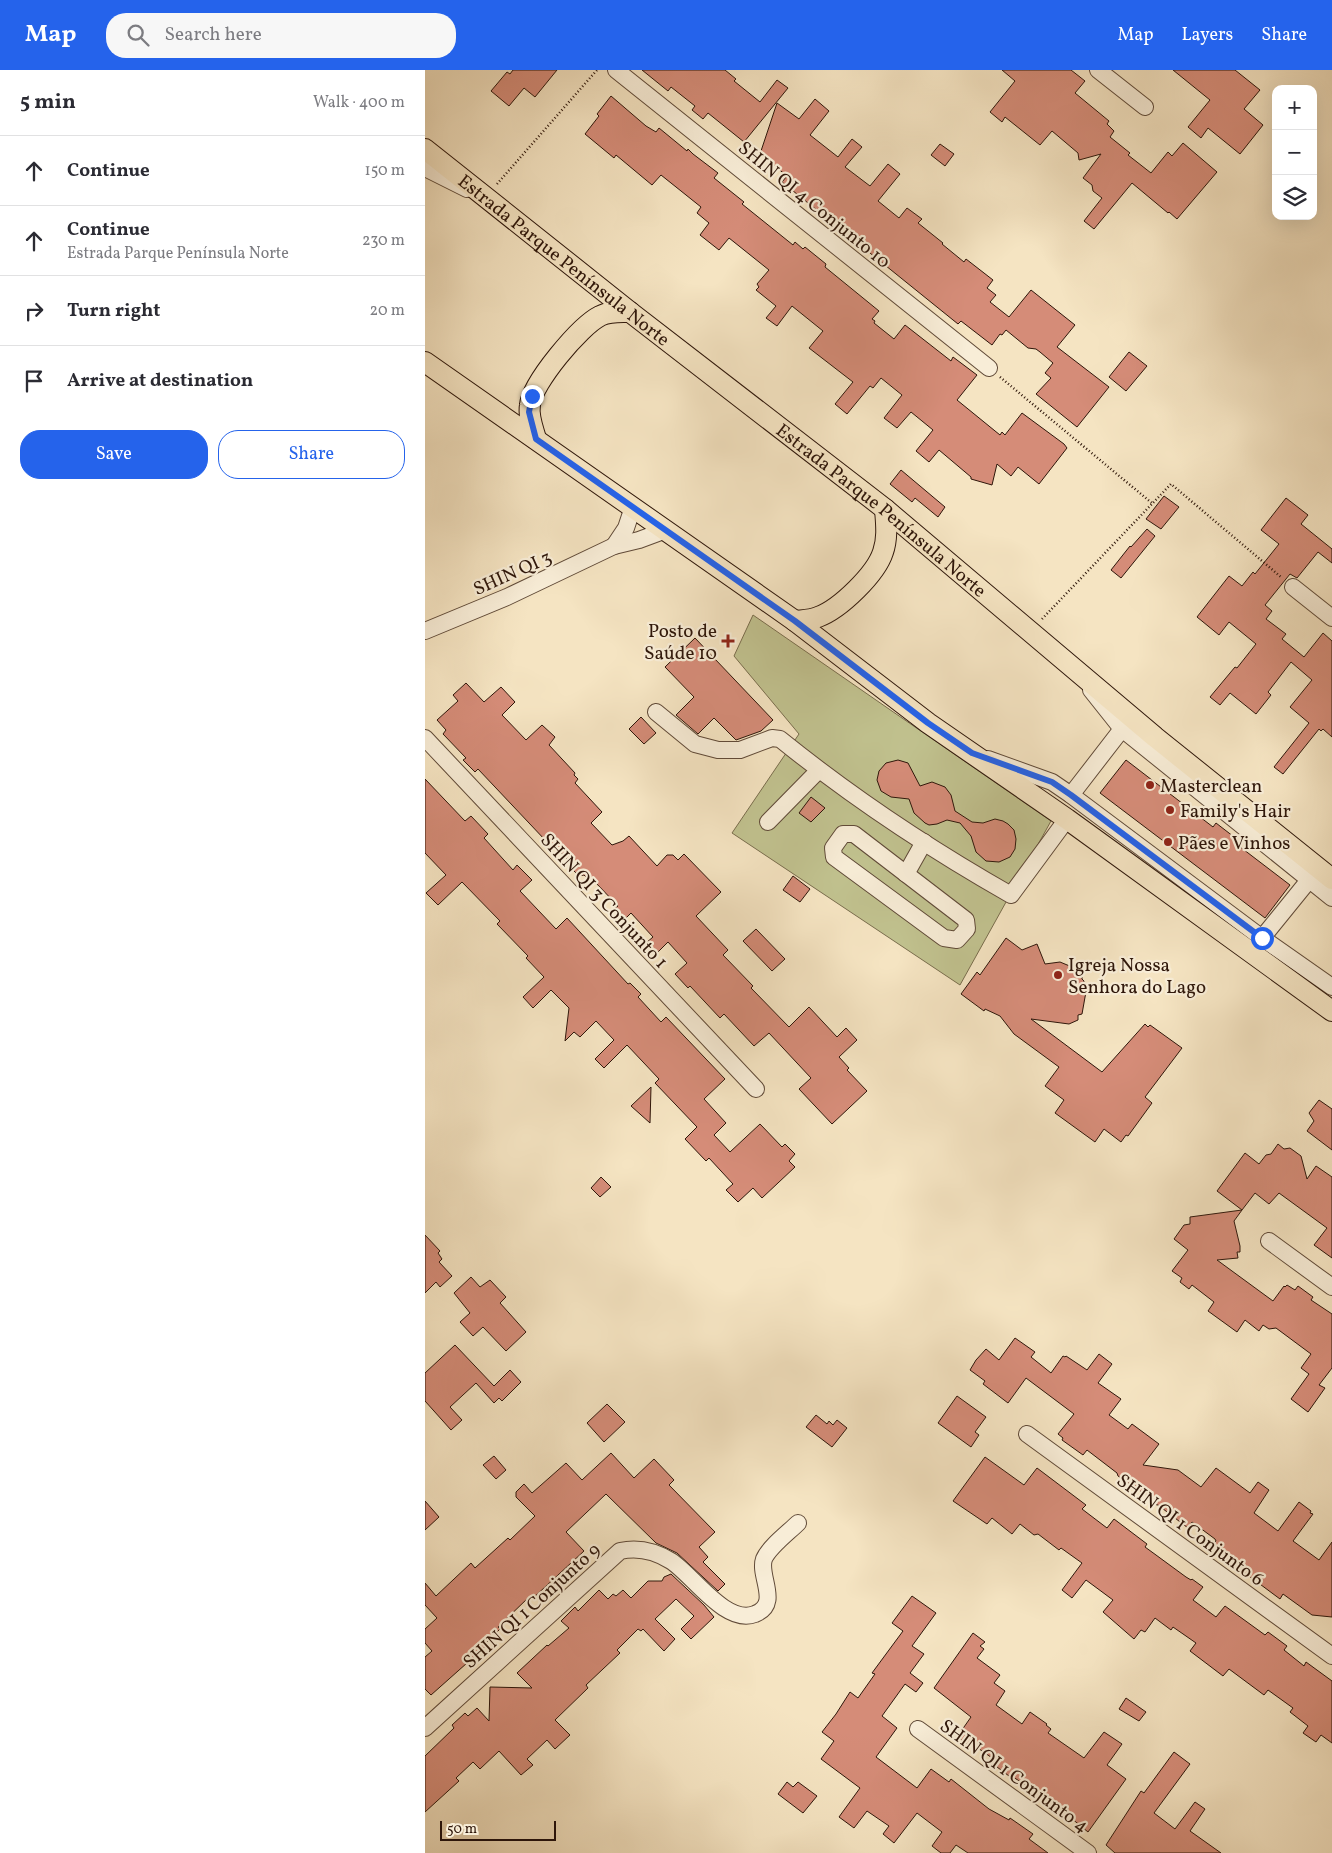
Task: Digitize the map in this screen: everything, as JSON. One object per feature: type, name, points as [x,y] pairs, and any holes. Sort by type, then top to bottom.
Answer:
[{"type":"main road","name":"Estrada Parque Península Norte","points":[[425,149],[630,312],[885,509],[1071,668],[1332,879]]},
{"type":"main road","points":[[536,439],[531,422],[530,403],[537,386],[553,363],[574,337],[593,319],[610,312],[630,312]]},
{"type":"main road","points":[[425,362],[795,621],[928,723],[1067,819],[1332,1011]]},
{"type":"main road","points":[[795,621],[818,617],[834,609],[852,594],[871,572],[883,553],[886,528],[885,509]]},
{"type":"street","name":"SHIN QI 4 Conjunto 10","points":[[616,70],[989,368]]},
{"type":"street","points":[[1097,70],[1145,107]]},
{"type":"street","points":[[425,168],[485,198]]},
{"type":"street","points":[[614,546],[626,528],[633,507]]},
{"type":"street","name":"SHIN QI 3","points":[[425,631],[507,597],[614,546],[666,530]]},
{"type":"street","points":[[1293,587],[1332,618]]},
{"type":"street","points":[[1071,668],[1122,729],[1332,898]]},
{"type":"street","points":[[656,712],[695,744],[718,750],[740,750],[772,738],[781,739],[819,770],[924,842],[1011,895],[1067,819]]},
{"type":"street","points":[[1071,795],[1122,729]]},
{"type":"street","name":"SHIN QI 3 Conjunto 1","points":[[425,738],[756,1089]]},
{"type":"street","points":[[972,753],[1052,782],[1262,938],[1332,987]]},
{"type":"street","points":[[768,822],[819,770]]},
{"type":"street","points":[[843,834],[854,834],[906,874],[966,920],[967,930],[957,940],[944,938],[834,857],[833,848],[843,834]]},
{"type":"street","points":[[906,874],[924,842]]},
{"type":"street","points":[[1262,938],[1309,880]]},
{"type":"street","points":[[1269,1241],[1332,1287]]},
{"type":"street","name":"SHIN QI 1 Conjunto 6","points":[[1027,1434],[1332,1656]]},
{"type":"street","name":"SHIN QI 1 Conjunto 9","points":[[425,1728],[620,1551],[633,1548],[644,1549],[672,1561],[710,1598],[732,1612],[747,1616],[757,1614],[765,1606],[768,1598],[763,1564],[768,1552],[798,1523]]},
{"type":"street","name":"SHIN QI 1 Conjunto 4","points":[[918,1728],[1088,1853]]},
{"type":"path","points":[[485,198],[597,70]]},
{"type":"path","points":[[989,368],[1153,504]]},
{"type":"path","points":[[1030,631],[1171,484],[1293,587]]},
{"type":"green space","points":[[753,615],[1051,821],[960,985],[732,833],[799,734],[734,656]]},
{"type":"building","points":[[513,70],[557,70],[535,97],[524,88],[509,106],[491,91],[507,72],[510,74]]},
{"type":"building","points":[[642,70],[725,70],[736,79],[734,81],[760,102],[777,80],[788,88],[744,142],[708,113],[703,119],[692,110],[695,106],[671,87],[668,91]]},
{"type":"building","points":[[1002,70],[1071,70],[1085,81],[1075,93],[1109,121],[1107,124],[1114,131],[1110,137],[1130,153],[1128,155],[1151,173],[1168,152],[1172,156],[1183,143],[1217,172],[1177,219],[1132,183],[1094,229],[1084,221],[1102,198],[1093,191],[1092,185],[1083,178],[1101,154],[1079,160],[1078,153],[1052,131],[1040,145],[1005,117],[1002,122],[990,112],[1015,81]]},
{"type":"building","points":[[1173,70],[1235,70],[1260,90],[1244,109],[1263,125],[1240,154],[1208,128],[1201,138],[1188,127],[1210,100]]},
{"type":"building","points":[[611,96],[646,126],[656,132],[659,128],[687,151],[688,149],[718,173],[714,178],[744,202],[742,204],[793,245],[795,242],[803,249],[805,247],[826,264],[825,267],[879,311],[872,319],[875,321],[874,323],[894,339],[905,325],[951,361],[953,357],[977,375],[957,400],[1000,435],[1002,432],[1005,435],[1022,413],[1064,444],[1067,448],[1039,484],[1018,467],[1011,476],[997,464],[992,485],[971,479],[939,450],[929,462],[916,451],[933,430],[911,412],[897,428],[884,418],[902,395],[881,378],[873,388],[870,386],[847,414],[835,404],[853,382],[809,348],[823,331],[792,306],[777,326],[766,318],[776,306],[756,290],[759,287],[757,284],[769,270],[729,238],[719,250],[700,235],[709,223],[697,213],[701,207],[661,175],[652,185],[616,155],[614,158],[585,134]]},
{"type":"building","points":[[815,99],[829,111],[810,135],[838,157],[852,139],[862,147],[845,167],[870,186],[888,164],[900,174],[878,201],[899,218],[907,208],[922,219],[918,223],[942,244],[964,262],[966,259],[993,280],[987,288],[996,295],[990,302],[1009,317],[1031,290],[1075,325],[1057,347],[1109,387],[1077,427],[1036,394],[1051,378],[1045,373],[1053,363],[1040,352],[1036,349],[1028,348],[1006,330],[1002,335],[1000,334],[992,345],[961,321],[958,324],[782,182],[787,176],[760,154],[777,103],[799,119]]},
{"type":"building","points":[[940,144],[954,154],[945,166],[931,155]]},
{"type":"building","points":[[1129,352],[1147,366],[1126,391],[1109,377]]},
{"type":"building","points":[[901,470],[945,507],[938,517],[915,498],[912,502],[890,484]]},
{"type":"building","points":[[1164,496],[1179,507],[1161,529],[1146,519]]},
{"type":"building","points":[[1286,498],[1308,515],[1301,524],[1332,549],[1332,563],[1318,552],[1297,578],[1290,574],[1265,605],[1272,611],[1266,619],[1286,634],[1282,639],[1304,657],[1323,633],[1332,641],[1332,737],[1323,729],[1321,731],[1319,729],[1283,774],[1274,767],[1309,723],[1290,707],[1312,680],[1291,662],[1268,692],[1271,695],[1256,714],[1230,693],[1220,705],[1210,697],[1256,644],[1229,622],[1219,635],[1197,617],[1229,576],[1242,586],[1253,572],[1255,574],[1279,544],[1261,530]]},
{"type":"building","points":[[1147,529],[1155,536],[1121,578],[1111,570],[1130,546]]},
{"type":"building","points":[[695,638],[773,720],[761,731],[736,740],[714,718],[698,734],[676,715],[694,697],[665,667]]},
{"type":"building","points":[[466,683],[484,702],[501,687],[515,702],[502,715],[526,740],[542,725],[555,737],[549,745],[575,773],[574,775],[578,779],[575,783],[602,812],[591,823],[612,845],[623,841],[629,836],[657,866],[667,855],[673,855],[678,860],[684,854],[721,892],[696,916],[728,950],[723,955],[753,986],[751,988],[789,1027],[809,1007],[837,1037],[846,1028],[857,1040],[839,1057],[849,1068],[847,1070],[867,1091],[832,1124],[799,1089],[811,1078],[769,1033],[754,1046],[724,1014],[720,1018],[690,986],[688,988],[675,974],[687,963],[668,942],[656,954],[646,943],[653,937],[631,913],[624,920],[614,909],[618,906],[595,882],[593,884],[584,875],[579,876],[568,865],[569,861],[548,839],[546,841],[478,769],[475,772],[463,760],[466,758],[443,734],[446,730],[437,720],[458,701],[453,695]]},
{"type":"building","points":[[641,717],[656,733],[644,744],[629,729]]},
{"type":"building","points":[[898,760],[908,763],[920,786],[932,782],[945,787],[951,795],[955,811],[972,822],[983,823],[995,819],[1008,824],[1014,830],[1016,839],[1015,849],[1010,857],[999,862],[986,861],[976,852],[971,836],[960,823],[947,820],[929,825],[914,813],[909,799],[891,797],[881,791],[877,780],[879,771],[886,763]]},
{"type":"building","points":[[1126,760],[1213,827],[1216,823],[1238,840],[1235,843],[1290,885],[1265,918],[1100,793]]},
{"type":"building","points":[[425,779],[465,821],[471,816],[488,834],[484,838],[513,870],[517,865],[532,880],[520,891],[556,929],[567,918],[628,984],[630,983],[641,994],[638,997],[661,1022],[666,1017],[725,1079],[704,1099],[726,1123],[714,1135],[730,1152],[760,1124],[782,1147],[785,1144],[795,1154],[789,1161],[795,1167],[762,1198],[753,1188],[738,1202],[726,1190],[733,1184],[709,1158],[706,1161],[685,1139],[697,1127],[655,1083],[659,1079],[627,1045],[604,1068],[595,1059],[614,1040],[596,1021],[580,1037],[574,1032],[565,1041],[569,1008],[551,990],[533,1008],[523,997],[544,977],[526,958],[528,956],[497,924],[500,921],[462,882],[438,905],[426,893],[446,875],[425,853]]},
{"type":"building","points":[[811,797],[825,808],[811,822],[799,813]]},
{"type":"building","points":[[793,876],[810,889],[800,902],[783,890]]},
{"type":"building","points":[[756,929],[785,959],[772,971],[743,941]]},
{"type":"building","points":[[1006,938],[1022,950],[1037,944],[1045,964],[1060,962],[1082,974],[1083,986],[1087,986],[1082,1014],[1078,1015],[1078,1020],[1069,1024],[1031,1019],[1102,1072],[1145,1024],[1148,1027],[1150,1025],[1182,1048],[1145,1097],[1152,1103],[1128,1136],[1126,1135],[1121,1142],[1104,1129],[1095,1142],[1055,1113],[1064,1100],[1045,1086],[1059,1067],[1014,1034],[1000,1016],[985,1009],[984,1011],[961,994],[977,972],[980,975]]},
{"type":"building","points":[[651,1087],[650,1123],[631,1106]]},
{"type":"building","points":[[1319,1100],[1332,1109],[1332,1150],[1307,1131],[1314,1121],[1309,1113]]},
{"type":"building","points":[[1278,1144],[1284,1149],[1290,1148],[1301,1156],[1307,1179],[1316,1166],[1332,1177],[1332,1258],[1314,1245],[1327,1228],[1279,1193],[1269,1204],[1255,1193],[1242,1210],[1217,1191],[1245,1153],[1259,1164],[1266,1155],[1271,1154]]},
{"type":"building","points":[[601,1177],[611,1187],[600,1197],[591,1188]]},
{"type":"building","points":[[1242,1210],[1234,1221],[1240,1246],[1240,1252],[1237,1252],[1238,1258],[1217,1260],[1273,1301],[1284,1286],[1287,1285],[1295,1290],[1298,1286],[1313,1297],[1311,1300],[1332,1314],[1332,1368],[1319,1385],[1325,1388],[1308,1412],[1291,1399],[1309,1374],[1301,1368],[1311,1354],[1276,1328],[1269,1329],[1263,1325],[1259,1331],[1245,1320],[1237,1332],[1208,1311],[1214,1302],[1192,1285],[1189,1289],[1180,1282],[1182,1278],[1172,1271],[1188,1250],[1174,1239],[1184,1225],[1190,1224],[1190,1217]]},
{"type":"building","points":[[425,1235],[440,1251],[438,1253],[442,1259],[439,1262],[452,1276],[440,1287],[436,1282],[425,1293]]},
{"type":"building","points":[[471,1277],[480,1287],[490,1280],[506,1297],[500,1303],[526,1332],[506,1351],[483,1327],[473,1336],[460,1322],[470,1313],[454,1293]]},
{"type":"building","points":[[1015,1338],[1035,1352],[1031,1357],[1051,1373],[1063,1356],[1066,1356],[1087,1370],[1099,1354],[1112,1364],[1098,1383],[1121,1399],[1109,1415],[1128,1429],[1132,1424],[1159,1444],[1143,1465],[1178,1470],[1201,1487],[1216,1468],[1250,1493],[1258,1482],[1269,1490],[1254,1513],[1278,1531],[1299,1502],[1311,1511],[1310,1513],[1313,1514],[1293,1541],[1319,1560],[1332,1542],[1332,1617],[1312,1615],[1283,1594],[1280,1599],[1210,1547],[1216,1541],[1215,1539],[1192,1522],[1188,1528],[1158,1505],[1152,1504],[1152,1499],[1118,1476],[1117,1473],[1087,1450],[1083,1455],[1062,1440],[1063,1438],[1058,1434],[1074,1414],[1026,1378],[1008,1403],[983,1384],[985,1381],[970,1370],[976,1360],[986,1349],[999,1360]]},
{"type":"building","points":[[455,1345],[494,1386],[510,1370],[521,1382],[502,1401],[499,1398],[494,1403],[476,1383],[450,1407],[462,1420],[451,1430],[425,1401],[425,1373]]},
{"type":"building","points":[[957,1396],[986,1417],[975,1432],[979,1435],[971,1447],[938,1423]]},
{"type":"building","points":[[607,1404],[625,1422],[604,1442],[587,1423]]},
{"type":"building","points":[[816,1415],[827,1424],[829,1421],[833,1425],[837,1420],[847,1428],[832,1447],[806,1427]]},
{"type":"building","points":[[611,1453],[634,1478],[654,1459],[674,1480],[669,1485],[715,1532],[699,1547],[708,1557],[703,1562],[725,1584],[718,1591],[677,1553],[656,1543],[606,1494],[566,1532],[584,1551],[532,1599],[529,1597],[498,1627],[500,1629],[484,1645],[485,1647],[431,1695],[425,1689],[425,1657],[432,1651],[425,1643],[425,1629],[437,1618],[425,1605],[425,1583],[436,1596],[471,1563],[475,1568],[508,1538],[510,1540],[535,1516],[516,1497],[516,1492],[524,1484],[532,1493],[566,1463],[582,1480]]},
{"type":"building","points":[[494,1456],[506,1470],[496,1479],[483,1465]]},
{"type":"building","points":[[985,1457],[1024,1485],[1037,1468],[1086,1505],[1082,1509],[1107,1528],[1114,1519],[1147,1544],[1145,1547],[1203,1587],[1193,1600],[1216,1617],[1225,1606],[1265,1635],[1268,1632],[1287,1646],[1284,1650],[1304,1666],[1306,1662],[1332,1681],[1332,1743],[1321,1735],[1316,1742],[1303,1733],[1308,1726],[1290,1712],[1293,1708],[1268,1690],[1264,1695],[1229,1669],[1223,1676],[1190,1651],[1196,1643],[1173,1627],[1171,1630],[1155,1618],[1145,1632],[1141,1630],[1134,1639],[1103,1612],[1113,1600],[1086,1580],[1072,1598],[1062,1590],[1082,1563],[1061,1548],[1059,1550],[1038,1534],[1034,1535],[1020,1524],[1012,1534],[992,1518],[987,1524],[953,1501]]},
{"type":"building","points":[[425,1501],[439,1517],[425,1530]]},
{"type":"building","points":[[671,1574],[714,1617],[691,1639],[681,1629],[694,1616],[676,1599],[655,1619],[675,1639],[664,1651],[643,1629],[641,1631],[638,1629],[617,1650],[620,1653],[586,1685],[588,1688],[555,1720],[570,1735],[555,1749],[547,1740],[527,1759],[533,1765],[521,1775],[499,1751],[480,1769],[473,1762],[456,1778],[459,1781],[425,1812],[425,1756],[454,1728],[452,1725],[465,1713],[468,1716],[477,1708],[489,1721],[490,1687],[532,1688],[517,1673],[547,1645],[569,1628],[561,1621],[575,1607],[578,1611],[599,1590],[608,1599],[613,1594],[616,1596],[623,1590],[631,1598],[648,1581],[662,1581],[664,1577]]},
{"type":"building","points":[[912,1596],[936,1613],[912,1646],[924,1654],[910,1673],[923,1683],[916,1692],[905,1684],[882,1716],[897,1728],[876,1757],[917,1788],[931,1769],[949,1782],[951,1779],[989,1809],[1009,1820],[1010,1818],[1033,1834],[1029,1839],[1048,1853],[968,1853],[956,1845],[950,1853],[941,1853],[932,1846],[942,1832],[917,1813],[894,1843],[883,1834],[889,1826],[867,1811],[854,1828],[839,1817],[860,1788],[821,1759],[834,1741],[822,1732],[850,1692],[858,1698],[875,1674],[872,1673],[903,1631],[892,1623]]},
{"type":"building","points":[[973,1633],[985,1642],[980,1646],[984,1649],[977,1658],[1000,1675],[994,1683],[1005,1691],[996,1705],[1022,1724],[1030,1712],[1047,1724],[1051,1729],[1048,1733],[1084,1758],[1104,1732],[1122,1744],[1107,1765],[1126,1779],[1088,1832],[1071,1818],[1073,1814],[1059,1804],[1049,1803],[993,1764],[995,1760],[975,1746],[970,1746],[957,1737],[971,1717],[934,1688]]},
{"type":"building","points":[[1126,1698],[1146,1712],[1139,1721],[1119,1709]]},
{"type":"building","points":[[1174,1752],[1190,1764],[1154,1813],[1175,1829],[1195,1802],[1205,1809],[1190,1831],[1221,1853],[1115,1853],[1106,1845],[1141,1791],[1144,1793]]},
{"type":"building","points":[[787,1782],[793,1787],[798,1782],[817,1796],[803,1813],[778,1794]]},
{"type":"place","name":"Posto de Saúde 10","points":[[728,641]]},
{"type":"place","name":"Masterclean","points":[[1150,785]]},
{"type":"place","name":"Family's Hair","points":[[1170,810]]},
{"type":"place","name":"Pães e Vinhos","points":[[1168,842]]},
{"type":"place","name":"Igreja Nossa Senhora do Lago","points":[[1058,975]]},
{"type":"route","points":[[532,396],[529,412],[536,439],[795,621],[928,723],[972,753],[1052,782],[1262,938]]}]
